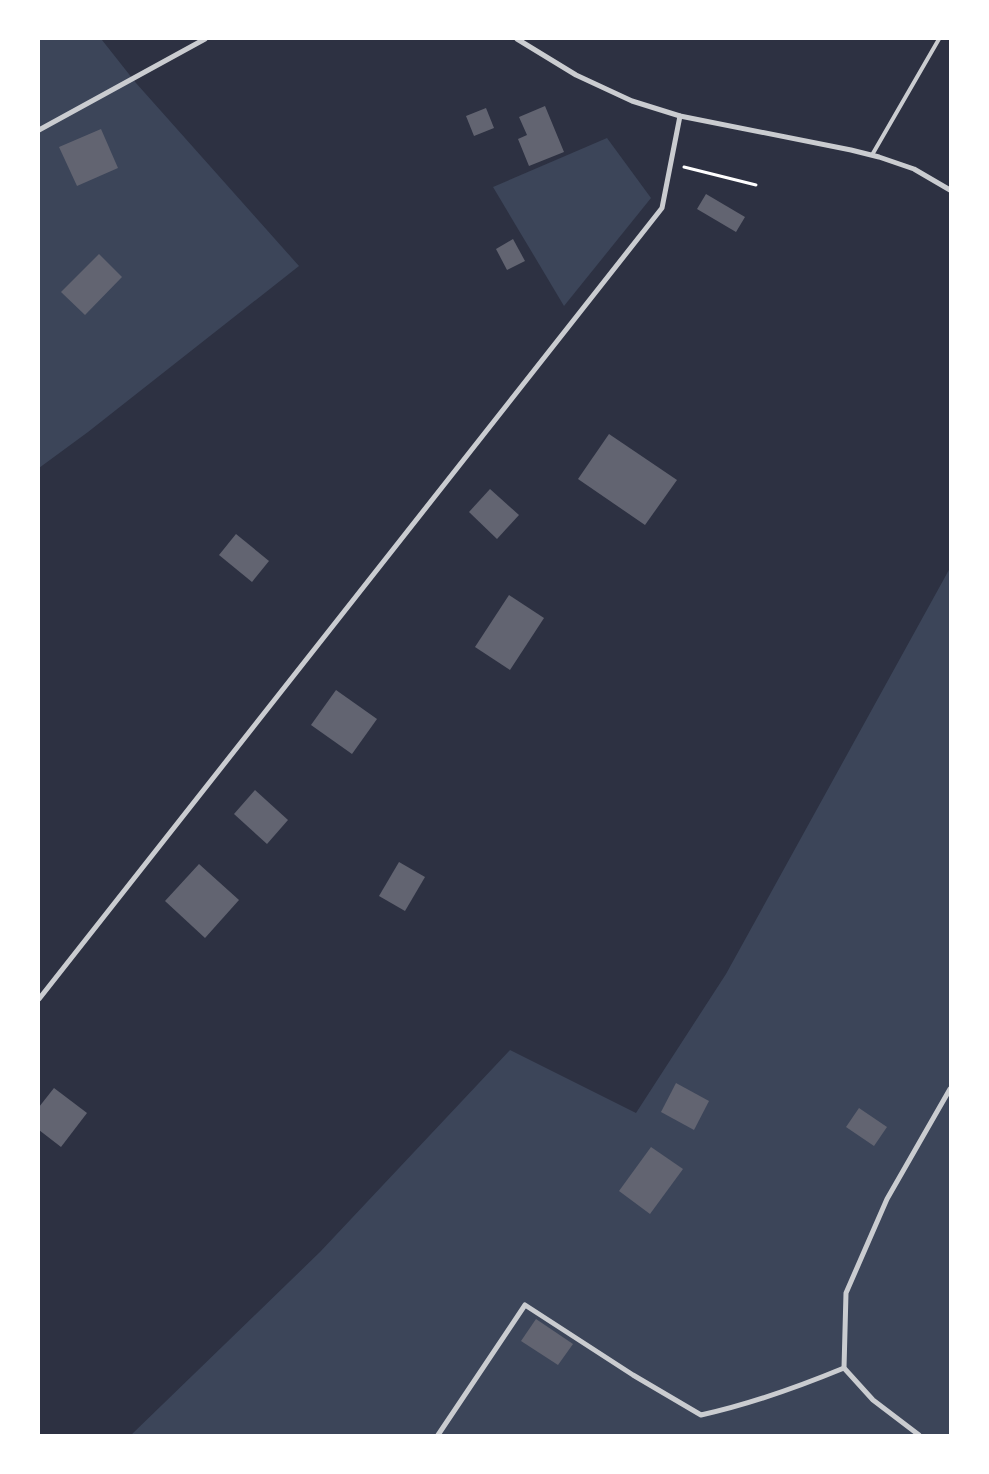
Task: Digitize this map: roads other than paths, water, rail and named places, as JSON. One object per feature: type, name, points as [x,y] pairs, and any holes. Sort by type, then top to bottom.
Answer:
[{"type":"street","points":[[39,130],[205,39]]},
{"type":"street","points":[[517,39],[576,75],[632,101],[680,116],[872,155],[914,169],[950,190]]},
{"type":"street","points":[[39,998],[662,208],[680,116]]},
{"type":"street","points":[[919,1435],[873,1400],[844,1368],[846,1293],[887,1199],[950,1089]]},
{"type":"street","points":[[438,1435],[525,1305],[632,1375],[702,1415],[732,1408],[800,1386],[844,1368]]},
{"type":"lane","points":[[872,155],[939,39]]}]
